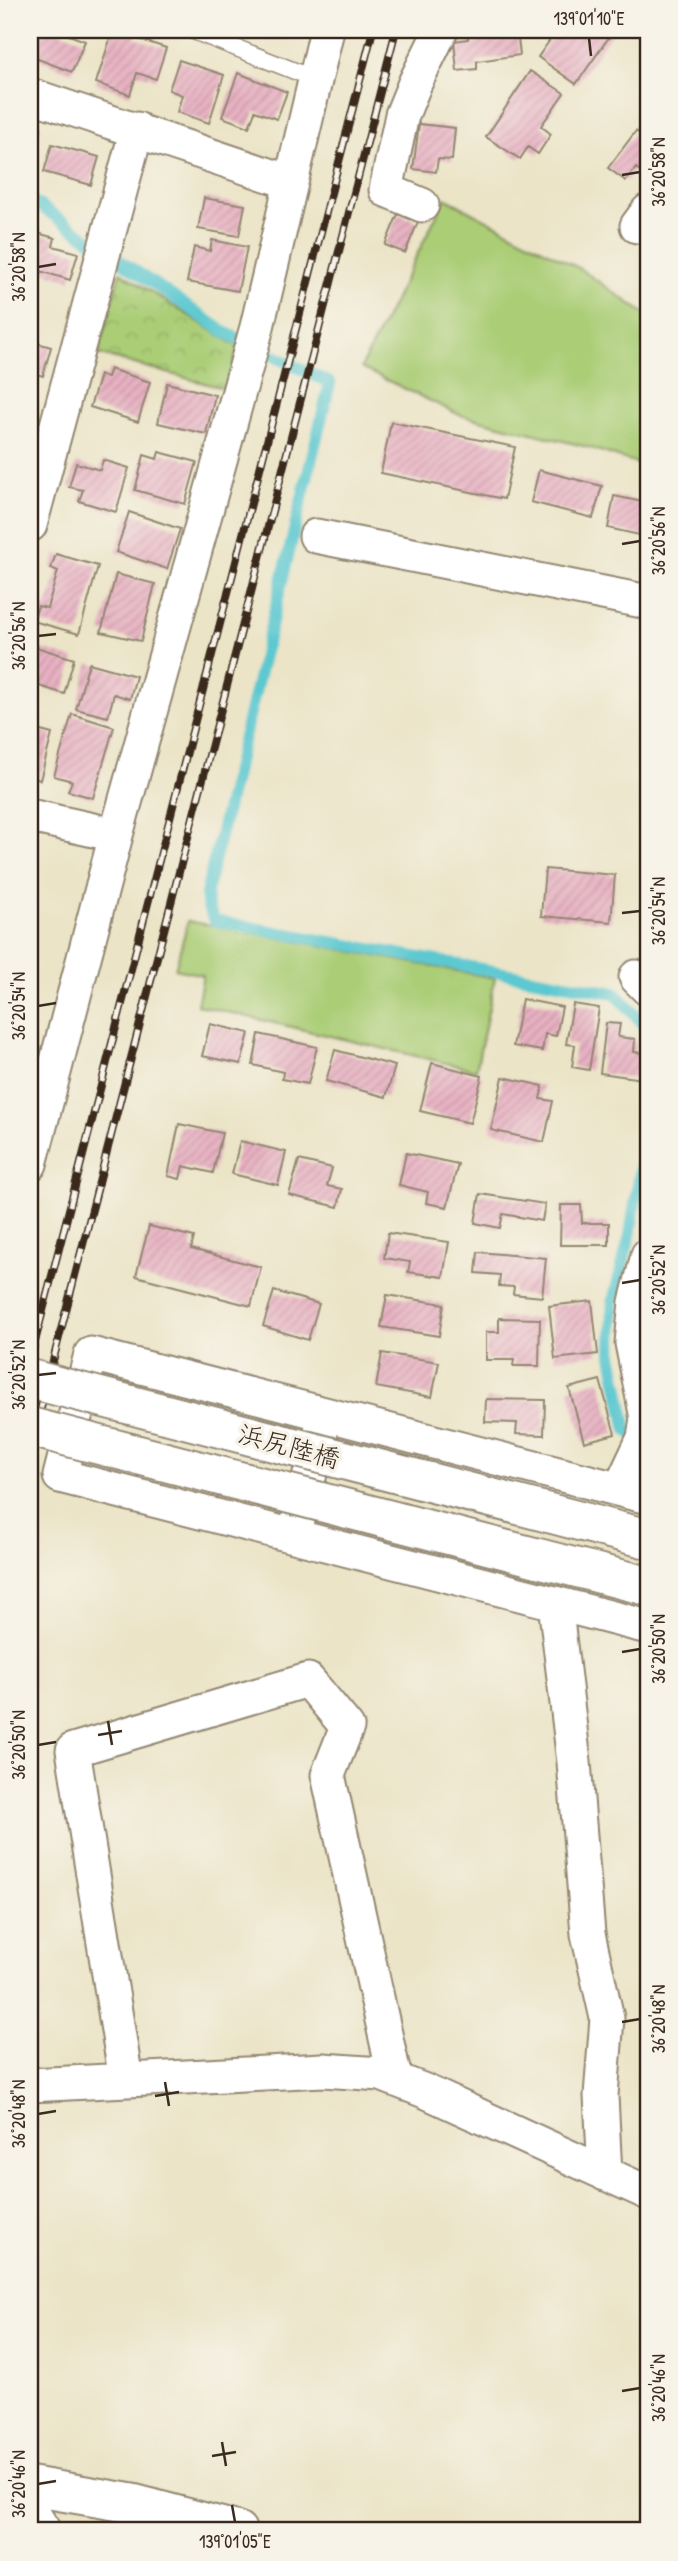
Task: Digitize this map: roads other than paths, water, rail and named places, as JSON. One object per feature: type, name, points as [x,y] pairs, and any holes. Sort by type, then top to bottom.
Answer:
[{"type":"street","points":[[30,1164],[116,835],[257,327],[327,30]]},
{"type":"street","points":[[422,205],[386,190],[402,115],[441,30]]},
{"type":"street","points":[[30,95],[290,181]]},
{"type":"street","points":[[30,525],[137,129]]},
{"type":"street","points":[[316,536],[648,602]]},
{"type":"street","points":[[30,816],[116,835]]},
{"type":"street","points":[[648,1255],[636,1303],[632,1333],[648,1418],[634,1493],[91,1354],[60,1476],[648,1627]]},
{"type":"street","name":"浜尻陸橋","points":[[30,1379],[648,1539]]},
{"type":"street","points":[[294,1536],[326,1414]]},
{"type":"street","name":"浜尻陸橋","points":[[30,1427],[648,1586]]},
{"type":"street","points":[[555,1603],[574,1762],[588,1934],[607,2018],[601,2096],[605,2175]]},
{"type":"street","points":[[126,2080],[74,1750],[308,1680],[347,1727],[328,1775],[395,2079]]},
{"type":"street","points":[[30,2085],[323,2070],[381,2074],[648,2193]]},
{"type":"street","points":[[30,2486],[135,2504],[237,2531]]},
{"type":"street","points":[[30,2513],[41,2531]]},
{"type":"street","points":[[142,2531],[187,2517]]},
{"type":"lane","points":[[191,30],[315,79]]},
{"type":"waterway","points":[[30,199],[226,333],[330,383],[206,894],[208,908],[215,921],[615,993],[648,1029]]},
{"type":"waterway","points":[[640,1440],[627,1430],[612,1355],[613,1301],[630,1235],[648,1123]]},
{"type":"railway","points":[[30,1361],[373,30]]},
{"type":"railway","points":[[30,1450],[396,30]]}]
